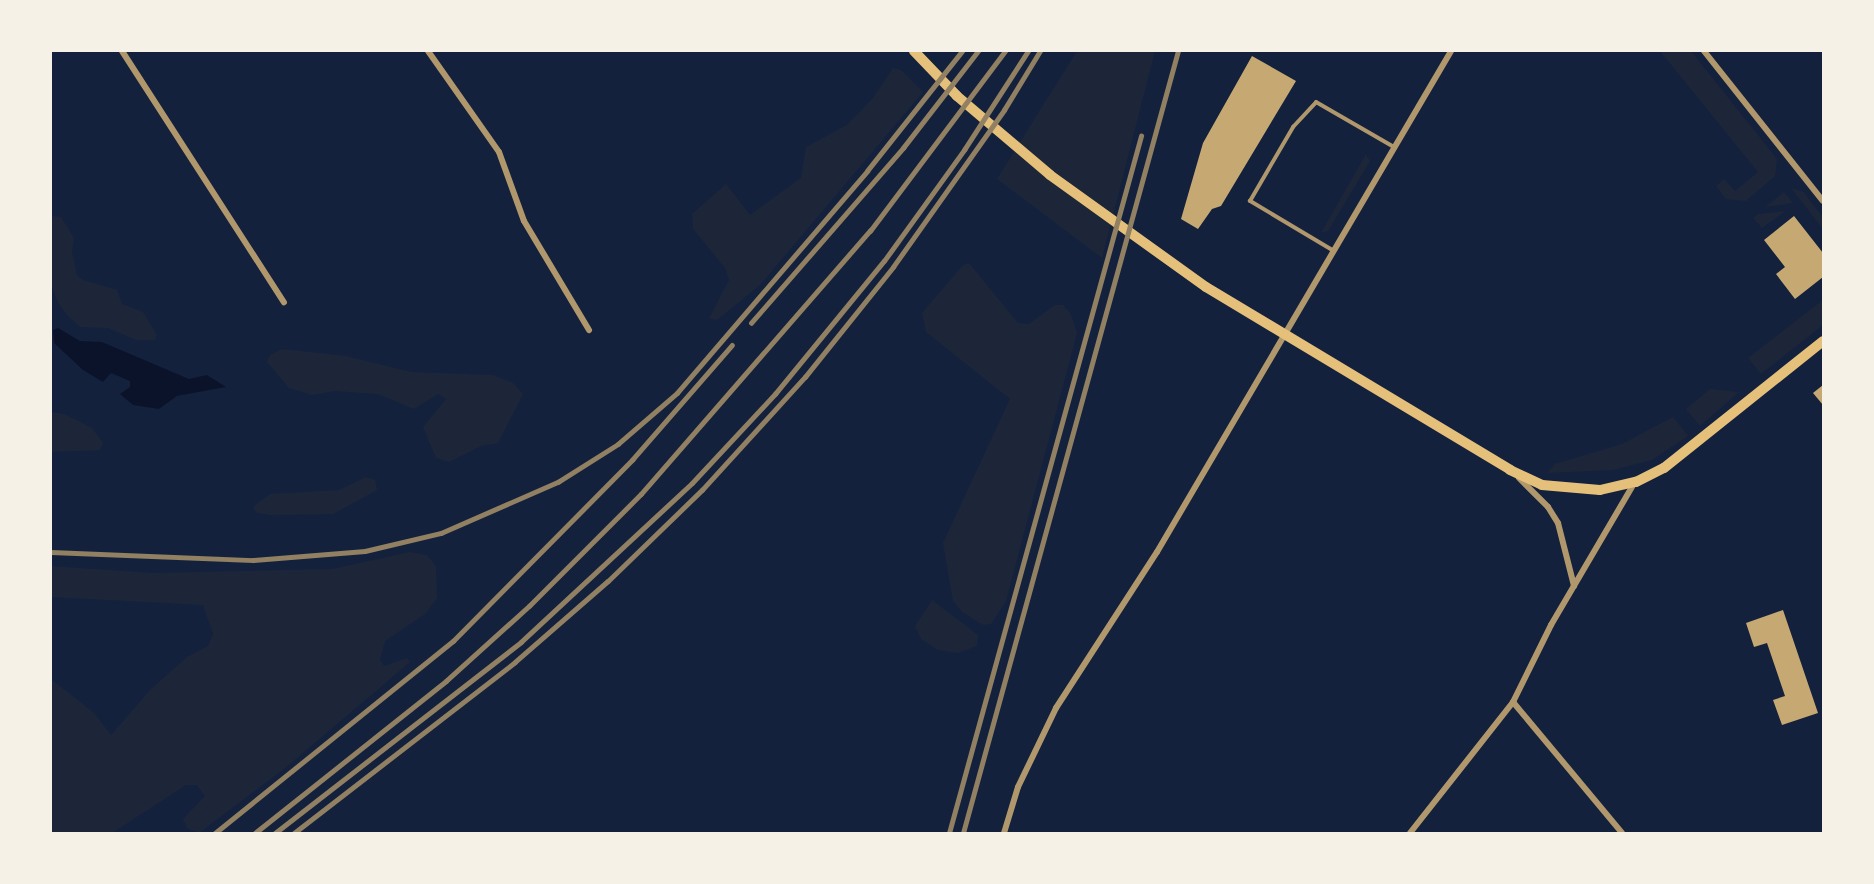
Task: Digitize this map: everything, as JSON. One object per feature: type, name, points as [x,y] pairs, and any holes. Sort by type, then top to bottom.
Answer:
[{"type":"main road","points":[[914,51],[1004,137],[1108,219],[1206,287],[1510,470],[1562,489],[1600,490],[1636,482],[1685,454],[1823,341]]},
{"type":"street","points":[[122,51],[284,302]]},
{"type":"street","points":[[428,51],[499,152],[524,221],[589,330]]},
{"type":"street","points":[[1004,833],[1018,787],[1056,708],[1158,552],[1451,51]]},
{"type":"street","points":[[1704,51],[1823,201]]},
{"type":"street","points":[[1510,470],[1543,500],[1558,524],[1574,586]]},
{"type":"street","points":[[1410,833],[1513,702],[1574,586],[1636,482]]},
{"type":"street","points":[[1513,702],[1622,833]]},
{"type":"lane","points":[[1335,252],[1250,201],[1293,127],[1316,102],[1394,147]]},
{"type":"shaded area","points":[[1077,51],[1155,51],[1102,258],[997,179]]},
{"type":"shaded area","points":[[1660,51],[1691,51],[1777,159],[1775,176],[1746,201],[1726,199],[1716,186],[1724,179],[1735,191],[1758,172]]},
{"type":"shaded area","points":[[893,68],[901,70],[923,92],[760,285],[717,320],[709,318],[729,280],[725,268],[693,229],[692,214],[726,184],[750,215],[801,178],[806,147],[847,125],[873,98]]},
{"type":"shaded area","points":[[1366,154],[1370,161],[1328,231],[1321,233]]},
{"type":"shaded area","points":[[1791,188],[1804,192],[1823,217],[1823,229]]},
{"type":"shaded area","points":[[1784,192],[1793,203],[1765,207]]},
{"type":"shaded area","points":[[1786,211],[1762,228],[1753,218],[1758,214]]},
{"type":"shaded area","points":[[51,216],[61,217],[74,238],[72,252],[77,275],[83,280],[117,290],[122,304],[143,312],[157,335],[155,340],[136,340],[108,328],[80,327],[68,316],[58,303],[51,283]]},
{"type":"shaded area","points":[[969,263],[1018,323],[1029,324],[1055,305],[1063,305],[1071,314],[1077,333],[1006,601],[991,624],[983,625],[962,612],[953,601],[943,543],[1010,399],[926,332],[922,313],[963,265]]},
{"type":"shaded area","points":[[1823,300],[1823,325],[1761,374],[1748,358]]},
{"type":"shaded area","points":[[58,328],[80,341],[102,342],[189,379],[207,375],[226,387],[177,396],[159,409],[133,405],[120,394],[130,387],[130,381],[111,373],[103,382],[83,370],[54,343],[53,330]]},
{"type":"shaded area","points":[[282,349],[346,356],[411,372],[493,375],[513,383],[523,394],[498,443],[481,446],[449,462],[436,458],[423,427],[446,399],[438,394],[414,409],[378,394],[335,391],[312,395],[289,388],[267,362],[270,355]]},
{"type":"shaded area","points":[[1710,389],[1739,392],[1700,426],[1686,409]]},
{"type":"shaded area","points":[[51,412],[64,414],[92,428],[103,443],[100,450],[51,452]]},
{"type":"shaded area","points":[[1673,417],[1688,436],[1652,460],[1613,470],[1547,473],[1555,464],[1622,444]]},
{"type":"shaded area","points":[[366,477],[375,480],[377,490],[333,514],[270,515],[257,513],[253,507],[270,494],[339,490]]},
{"type":"shaded area","points":[[410,552],[427,555],[436,566],[437,598],[425,614],[385,641],[380,660],[384,666],[407,658],[410,662],[284,769],[199,833],[187,828],[183,819],[205,796],[197,785],[186,785],[112,833],[51,833],[51,679],[94,713],[111,735],[151,689],[187,657],[208,646],[213,634],[203,605],[51,597],[51,566],[152,573],[332,569]]},
{"type":"shaded area","points":[[932,600],[978,635],[977,646],[958,653],[938,650],[921,639],[915,626]]},
{"type":"building","points":[[1252,56],[1296,81],[1221,206],[1212,209],[1198,229],[1181,219],[1203,143]]},
{"type":"building","points":[[1794,216],[1823,253],[1823,277],[1795,299],[1776,274],[1785,267],[1764,240]]},
{"type":"building","points":[[1823,385],[1823,405],[1813,393]]},
{"type":"building","points":[[1783,610],[1818,713],[1782,725],[1773,700],[1785,696],[1767,643],[1754,647],[1746,623]]},
{"type":"railway","points":[[51,552],[253,560],[365,551],[441,533],[558,482],[618,444],[677,393],[867,171],[962,51]]},
{"type":"railway","points":[[751,323],[903,148],[978,51]]},
{"type":"railway","points":[[255,833],[446,681],[529,606],[641,494],[870,231],[1005,51]]},
{"type":"railway","points":[[275,833],[521,642],[692,483],[775,394],[884,261],[964,150],[1028,51]]},
{"type":"railway","points":[[294,833],[515,662],[608,581],[702,490],[805,377],[893,267],[1004,110],[1040,51]]},
{"type":"railway","points":[[963,833],[1178,51]]},
{"type":"railway","points":[[949,833],[1141,136]]},
{"type":"railway","points":[[215,833],[453,641],[632,460],[732,345]]}]
